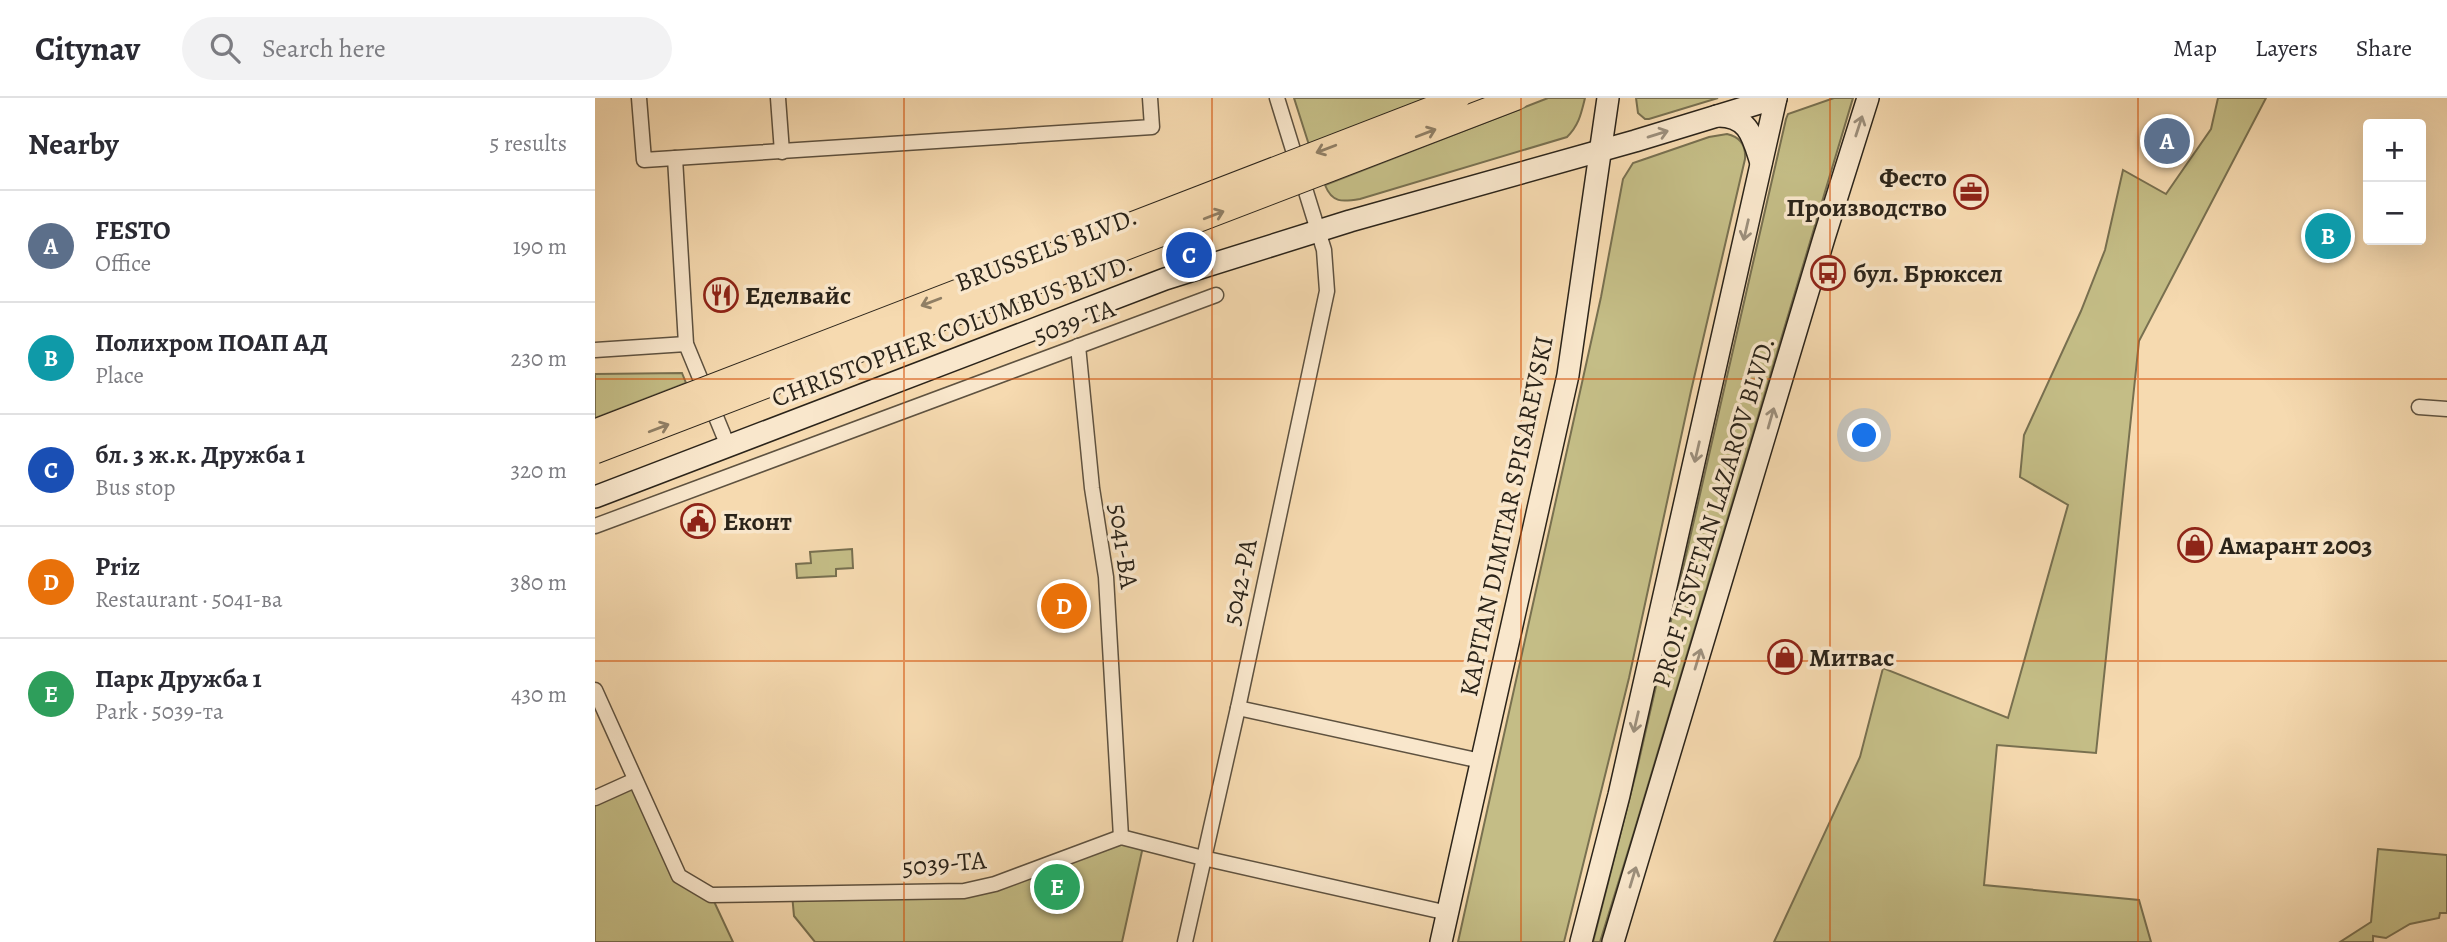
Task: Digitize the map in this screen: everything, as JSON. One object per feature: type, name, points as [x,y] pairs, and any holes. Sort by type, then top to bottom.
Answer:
[{"type":"main road","name":"BRUSSELS BLVD.","points":[[595,431],[1458,98]]},
{"type":"main road","name":"BRUSSELS BLVD.","points":[[595,452],[1517,98]]},
{"type":"main road","name":"KAPITAN DIMITAR SPISAREVSKI","points":[[1441,942],[1568,375],[1608,98]]},
{"type":"main road","name":"CHRISTOPHER COLUMBUS BLVD.","points":[[595,497],[1124,294],[1319,231],[1776,98]]},
{"type":"main road","name":"PROF. TSVETAN LAZAROV BLVD.","points":[[1581,942],[1619,795],[1776,98]]},
{"type":"main road","name":"PROF. TSVETAN LAZAROV BLVD.","points":[[1613,942],[1868,98]]},
{"type":"main road","points":[[1715,116],[1728,116],[1745,125],[1761,163]]},
{"type":"street","points":[[639,98],[644,160],[1152,127],[1150,98]]},
{"type":"street","points":[[778,98],[782,152]]},
{"type":"street","name":"5042-РА","points":[[1185,942],[1327,291],[1327,269],[1319,231],[1277,98]]},
{"type":"street","points":[[675,158],[686,344],[728,446]]},
{"type":"street","name":"5039-ТА","points":[[595,526],[1216,295]]},
{"type":"street","points":[[595,350],[686,344]]},
{"type":"street","name":"5041-ВА","points":[[1078,346],[1092,488],[1106,577],[1121,836]]},
{"type":"street","points":[[2419,407],[2447,409]]},
{"type":"street","name":"5039-ТА","points":[[595,690],[679,876],[711,895],[964,891],[995,884],[1121,836]]},
{"type":"street","points":[[1238,708],[1481,761]]},
{"type":"street","points":[[595,798],[635,780]]},
{"type":"street","points":[[1121,836],[1203,858],[1448,914]]},
{"type":"shaded area","points":[[1294,98],[1427,98],[1309,145]]},
{"type":"shaded area","points":[[1548,98],[1585,98],[1577,124],[1567,137],[1360,199],[1338,200],[1325,185]]},
{"type":"shaded area","points":[[1636,98],[1718,98],[1645,119],[1638,113]]},
{"type":"shaded area","points":[[1834,98],[1853,98],[1634,832],[1600,942],[1593,942],[1637,769],[1786,119],[1788,114]]},
{"type":"shaded area","points":[[2218,98],[2266,98],[2139,341],[2096,753],[1997,745],[1984,885],[2139,900],[2151,942],[1774,942],[1860,757],[1883,668],[2008,718],[2068,505],[2020,477],[2024,435],[2081,311],[2105,250],[2123,170],[2166,194],[2211,129]]},
{"type":"shaded area","points":[[1727,134],[1742,143],[1745,159],[1629,678],[1564,942],[1458,942],[1601,297],[1623,179],[1633,163],[1709,137]]},
{"type":"shaded area","points":[[682,373],[686,383],[595,418],[595,374]]},
{"type":"shaded area","points":[[852,549],[853,568],[836,569],[836,576],[797,578],[796,564],[811,563],[810,552]]},
{"type":"shaded area","points":[[635,780],[679,876],[711,895],[733,942],[595,942],[595,798]]},
{"type":"shaded area","points":[[1121,837],[1144,842],[1122,942],[815,942],[794,916],[792,894],[964,891]]},
{"type":"shaded area","points":[[2378,849],[2447,855],[2447,913],[2440,913],[2439,918],[2410,924],[2386,938],[2373,936],[2373,942],[2340,942],[2371,922]]},
{"type":"place","name":"FESTO","points":[[2167,141]]},
{"type":"place","name":"Фесто Производство","points":[[1971,192]]},
{"type":"place","name":"Полихром ПОАП АД","points":[[2328,236]]},
{"type":"place","name":"бл. 3 ж.к. Дружба 1","points":[[1189,255]]},
{"type":"place","name":"бул. Брюксел","points":[[1828,273]]},
{"type":"place","name":"Еделвайс","points":[[721,295]]},
{"type":"place","name":"Еконт","points":[[698,521]]},
{"type":"place","name":"Амарант 2003","points":[[2195,545]]},
{"type":"place","name":"Priz","points":[[1064,606]]},
{"type":"place","name":"Митвас","points":[[1785,657]]},
{"type":"place","name":"Парк Дружба 1","points":[[1057,887]]}]
